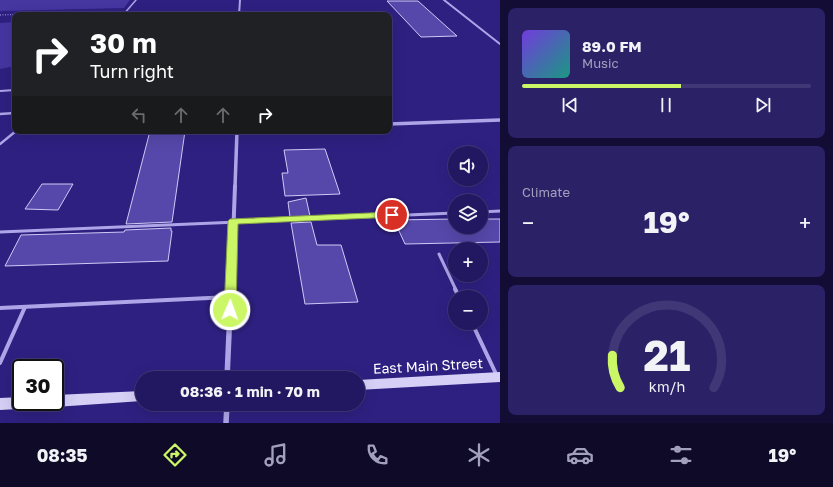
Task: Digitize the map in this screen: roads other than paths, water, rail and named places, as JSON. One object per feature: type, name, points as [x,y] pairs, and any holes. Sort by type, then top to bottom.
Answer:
[{"type":"main road","name":"East Main Street","points":[[365,385],[499,377]]},
{"type":"main road","points":[[64,400],[135,396]]},
{"type":"main road","points":[[0,404],[12,403]]},
{"type":"street","points":[[239,12],[240,0]]},
{"type":"street","points":[[444,0],[500,44]]},
{"type":"street","points":[[392,124],[500,120]]},
{"type":"street","points":[[227,371],[237,134]]},
{"type":"street","points":[[226,423],[227,411]]},
{"type":"lane","points":[[126,12],[136,0]]},
{"type":"lane","points":[[0,91],[12,90]]},
{"type":"lane","points":[[0,114],[12,113]]},
{"type":"lane","points":[[0,144],[12,134]]},
{"type":"lane","points":[[488,212],[500,211]]},
{"type":"lane","points":[[0,232],[233,221],[448,213]]},
{"type":"lane","points":[[439,254],[457,290]]},
{"type":"lane","points":[[0,308],[230,296]]},
{"type":"lane","points":[[0,363],[25,307]]},
{"type":"lane","points":[[476,330],[499,377]]}]
